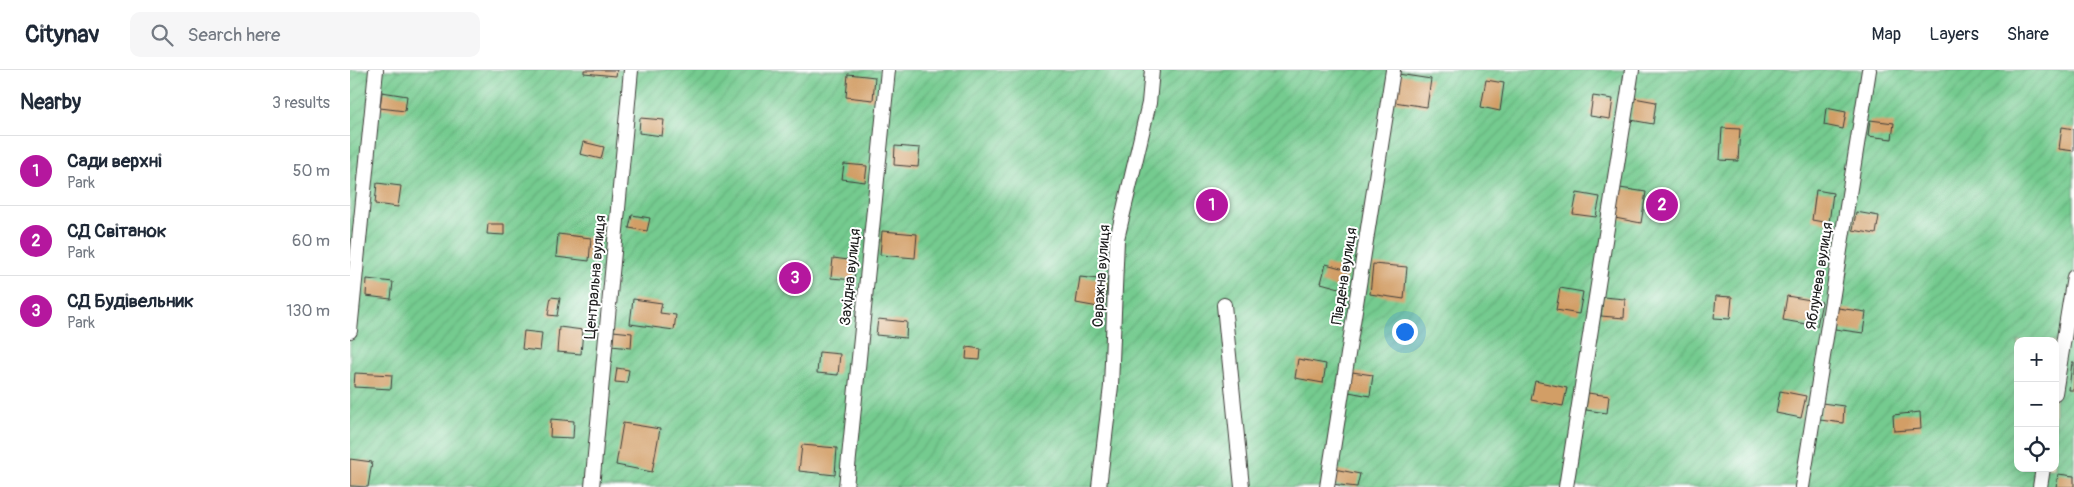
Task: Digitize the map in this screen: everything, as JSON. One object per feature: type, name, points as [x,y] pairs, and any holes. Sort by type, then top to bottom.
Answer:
[{"type":"lane","points":[[350,331],[376,70]]},
{"type":"lane","name":"Центральна вулиця","points":[[592,487],[631,70]]},
{"type":"lane","name":"Західна вулиця","points":[[846,487],[888,70]]},
{"type":"lane","name":"Овражна вулиця","points":[[1099,487],[1111,386],[1118,239],[1149,103],[1152,70]]},
{"type":"lane","name":"Південа вулиця","points":[[1327,487],[1393,70]]},
{"type":"lane","points":[[1566,487],[1632,70]]},
{"type":"lane","name":"Яблунева вулиця","points":[[1802,487],[1869,70]]},
{"type":"lane","points":[[2057,382],[2074,277]]},
{"type":"lane","points":[[1224,305],[1242,487]]},
{"type":"lane","points":[[2040,487],[2042,472]]},
{"type":"green space","points":[[350,70],[2074,70],[2074,487],[350,487]]},
{"type":"building","points":[[584,70],[617,70],[616,76],[584,73]]},
{"type":"building","points":[[848,74],[875,77],[873,100],[846,97]]},
{"type":"building","points":[[1398,74],[1431,79],[1427,107],[1394,102]]},
{"type":"building","points":[[1486,80],[1504,83],[1500,111],[1481,107]]},
{"type":"building","points":[[382,92],[407,96],[405,111],[380,108]]},
{"type":"building","points":[[1593,96],[1613,99],[1610,119],[1590,116]]},
{"type":"building","points":[[1634,98],[1656,102],[1653,124],[1631,120]]},
{"type":"building","points":[[1826,108],[1846,112],[1843,129],[1824,125]]},
{"type":"building","points":[[640,118],[664,120],[662,136],[639,133]]},
{"type":"building","points":[[1870,120],[1894,123],[1892,139],[1868,136]]},
{"type":"building","points":[[2062,127],[2074,129],[2074,151],[2059,149]]},
{"type":"building","points":[[1722,128],[1740,129],[1738,161],[1720,160]]},
{"type":"building","points":[[583,142],[604,147],[601,159],[580,154]]},
{"type":"building","points":[[895,146],[920,148],[918,167],[894,165]]},
{"type":"building","points":[[844,164],[867,166],[865,182],[842,179]]},
{"type":"building","points":[[377,183],[401,186],[398,207],[375,204]]},
{"type":"building","points":[[1620,188],[1646,192],[1641,223],[1615,218]]},
{"type":"building","points":[[1816,190],[1833,193],[1829,223],[1812,220]]},
{"type":"building","points":[[1577,193],[1600,197],[1596,217],[1573,214]]},
{"type":"building","points":[[1856,212],[1879,216],[1876,234],[1853,230]]},
{"type":"building","points":[[632,215],[650,218],[647,231],[629,228]]},
{"type":"building","points":[[488,224],[504,224],[504,235],[487,234]]},
{"type":"building","points":[[882,231],[917,234],[915,258],[880,255]]},
{"type":"building","points":[[558,234],[591,238],[589,261],[556,257]]},
{"type":"building","points":[[833,258],[856,261],[854,280],[831,278]]},
{"type":"building","points":[[1326,264],[1348,270],[1343,289],[1321,283]]},
{"type":"building","points":[[1373,264],[1407,267],[1404,299],[1370,294]]},
{"type":"building","points":[[1080,277],[1108,280],[1104,308],[1076,303]]},
{"type":"building","points":[[367,279],[393,282],[391,299],[366,296]]},
{"type":"building","points":[[1560,288],[1583,292],[1579,314],[1556,310]]},
{"type":"building","points":[[1716,296],[1732,297],[1730,319],[1714,318]]},
{"type":"building","points":[[1787,296],[1822,302],[1817,326],[1783,320]]},
{"type":"building","points":[[551,297],[560,298],[557,316],[548,315]]},
{"type":"building","points":[[1603,297],[1625,299],[1624,318],[1601,316]]},
{"type":"building","points":[[633,299],[662,303],[660,313],[676,315],[674,330],[630,324]]},
{"type":"building","points":[[1838,308],[1866,312],[1863,333],[1835,329]]},
{"type":"building","points":[[878,319],[907,322],[906,338],[876,335]]},
{"type":"building","points":[[559,327],[583,330],[581,354],[557,352]]},
{"type":"building","points":[[524,331],[542,333],[540,351],[522,349]]},
{"type":"building","points":[[613,331],[632,333],[631,348],[611,346]]},
{"type":"building","points":[[967,347],[981,349],[980,360],[966,359]]},
{"type":"building","points":[[819,352],[840,354],[838,375],[817,373]]},
{"type":"building","points":[[1298,359],[1326,364],[1323,383],[1295,378]]},
{"type":"building","points":[[2072,362],[2074,362],[2074,390],[2069,390]]},
{"type":"building","points":[[617,368],[629,370],[627,383],[615,382]]},
{"type":"building","points":[[1352,372],[1373,375],[1370,396],[1349,392]]},
{"type":"building","points":[[355,373],[392,375],[391,389],[354,387]]},
{"type":"building","points":[[1535,381],[1567,388],[1563,406],[1531,400]]},
{"type":"building","points":[[1780,391],[1806,396],[1801,418],[1776,413]]},
{"type":"building","points":[[1588,393],[1609,396],[1607,413],[1586,410]]},
{"type":"building","points":[[1822,403],[1844,406],[1843,423],[1820,420]]},
{"type":"building","points":[[1920,412],[1921,429],[1894,431],[1893,415]]},
{"type":"building","points":[[551,419],[574,421],[573,438],[550,437]]},
{"type":"building","points":[[623,423],[660,429],[652,472],[616,465]]},
{"type":"building","points":[[802,445],[837,448],[835,475],[799,471]]},
{"type":"building","points":[[350,459],[372,462],[368,487],[350,486]]},
{"type":"building","points":[[1334,469],[1360,474],[1357,487],[1331,484]]},
{"type":"building","points":[[2058,474],[2074,476],[2074,487],[2056,487]]},
{"type":"place","name":"Сади верхні","points":[[1212,205]]},
{"type":"place","name":"СД Світанок","points":[[1662,205]]},
{"type":"place","name":"СД Будівельник","points":[[795,278]]}]
